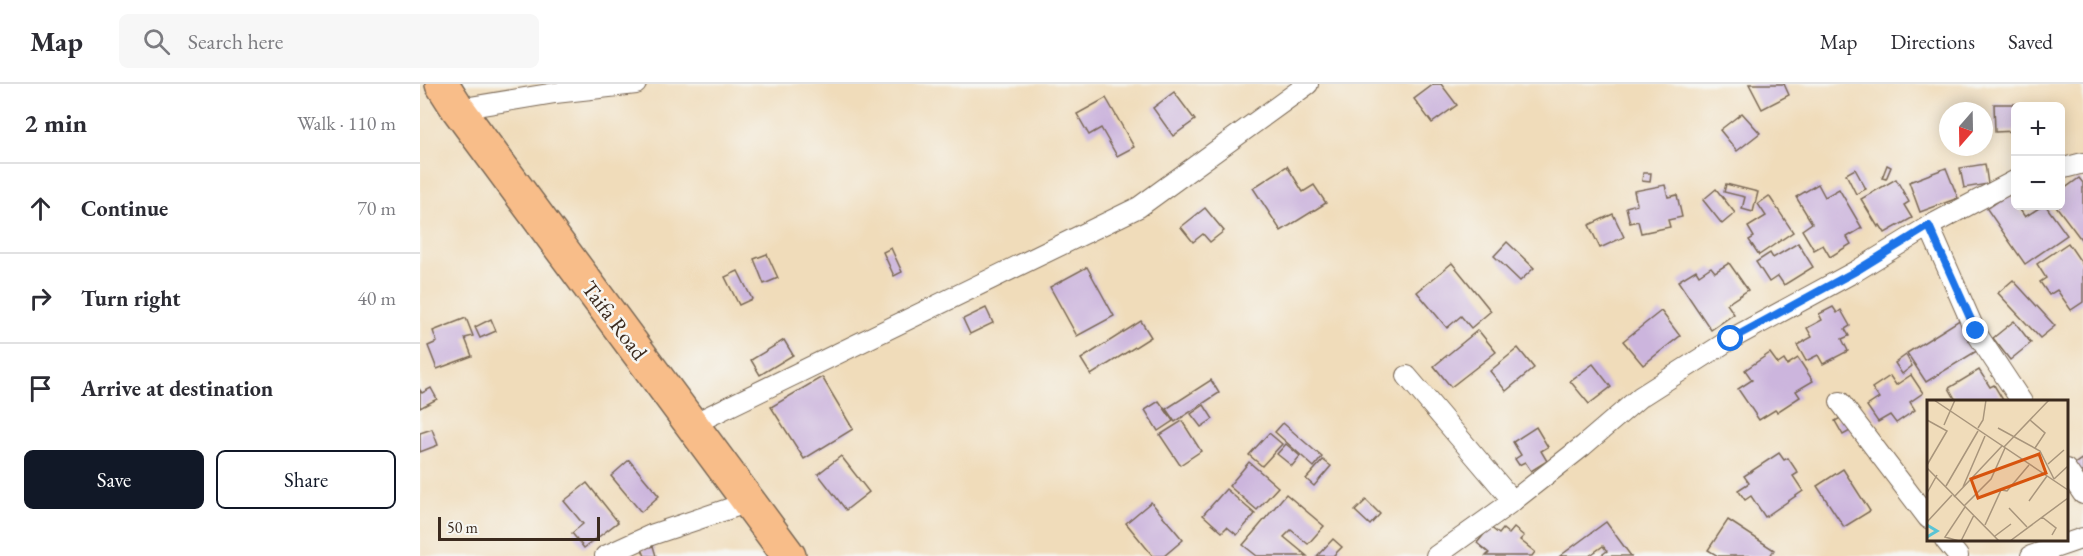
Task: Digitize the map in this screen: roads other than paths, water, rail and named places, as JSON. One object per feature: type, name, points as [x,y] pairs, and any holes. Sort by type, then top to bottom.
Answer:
[{"type":"highway","name":"Taifa Road","points":[[450,97],[789,556]]},
{"type":"street","points":[[450,97],[555,93],[636,84]]},
{"type":"street","points":[[693,424],[1139,207],[1308,84]]},
{"type":"street","points":[[2065,168],[2083,164]]},
{"type":"street","points":[[1436,556],[1513,501],[1640,397],[1731,339],[1856,271],[1929,226],[2011,183]]},
{"type":"street","points":[[1929,226],[1976,331],[2021,400]]},
{"type":"street","points":[[1407,376],[1513,501]]},
{"type":"street","points":[[1840,402],[1927,515]]},
{"type":"street","points":[[2068,471],[2083,494]]},
{"type":"street","points":[[605,556],[651,535],[749,502]]},
{"type":"street","points":[[2031,556],[2083,538]]},
{"type":"street","points":[[1946,541],[1958,556]]}]
